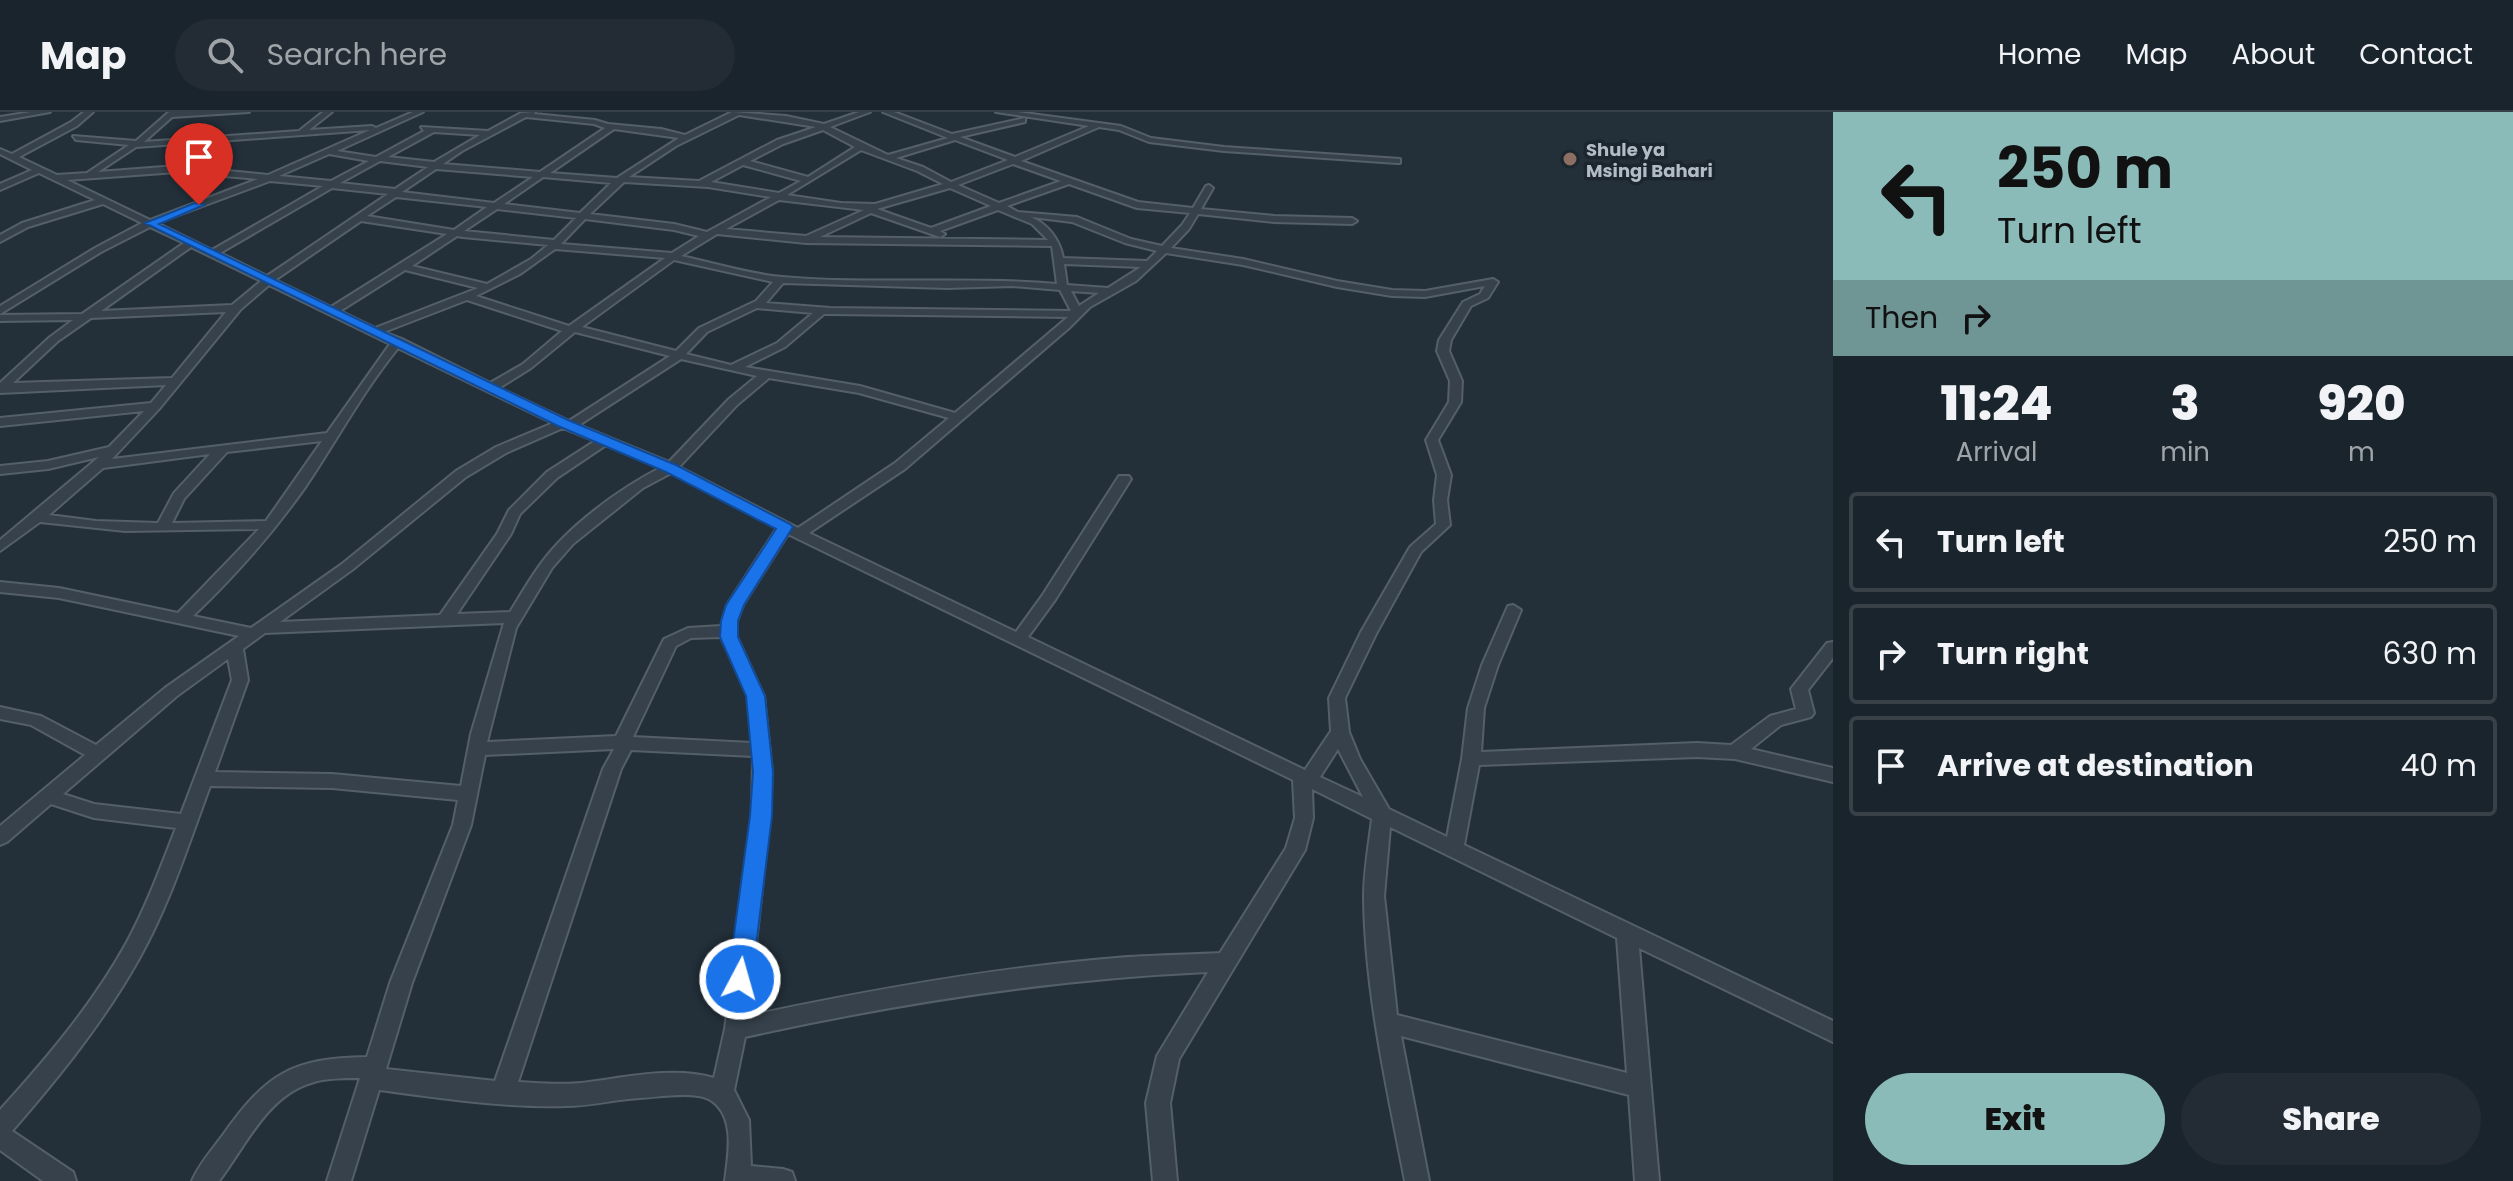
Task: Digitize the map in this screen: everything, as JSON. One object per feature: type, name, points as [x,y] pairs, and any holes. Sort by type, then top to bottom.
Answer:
[{"type":"street","points":[[0,119],[46,112]]},
{"type":"street","points":[[6,154],[74,124],[89,112]]},
{"type":"street","points":[[90,174],[136,144],[171,113],[245,112]]},
{"type":"street","points":[[301,133],[328,112]]},
{"type":"street","points":[[0,311],[98,250],[150,223],[269,178],[419,112]]},
{"type":"street","points":[[503,112],[661,131],[685,137]]},
{"type":"street","points":[[575,121],[588,112]]},
{"type":"street","points":[[378,331],[465,296],[532,262],[621,180],[656,153],[737,112],[822,126],[1017,213],[1046,230],[1056,243],[1063,287],[1078,314]]},
{"type":"street","points":[[700,184],[740,161],[822,126],[866,112]]},
{"type":"street","points":[[887,112],[1137,205],[1274,219],[1352,221]]},
{"type":"street","points":[[1000,112],[1034,117]]},
{"type":"street","points":[[0,547],[39,518],[116,449],[234,308],[268,280],[436,165],[486,133],[526,114]]},
{"type":"street","points":[[888,158],[1034,117],[1054,116],[1121,128],[1149,140],[1179,144],[1397,161]]},
{"type":"street","points":[[805,241],[868,209],[949,185],[1099,124]]},
{"type":"street","points":[[332,311],[405,267],[611,126]]},
{"type":"street","points":[[76,138],[136,144],[383,128],[486,133]]},
{"type":"street","points":[[212,254],[432,130]]},
{"type":"street","points":[[490,388],[527,366],[672,257],[780,197],[862,146]]},
{"type":"street","points":[[329,152],[436,165],[700,184],[868,209],[960,243]]},
{"type":"street","points":[[6,154],[566,424],[671,468],[792,531],[1833,1032]]},
{"type":"street","points":[[740,161],[809,180]]},
{"type":"street","points":[[57,178],[177,169],[712,233],[805,241],[1056,243]]},
{"type":"street","points":[[0,187],[39,170]]},
{"type":"street","points":[[931,231],[1071,180]]},
{"type":"street","points":[[722,1093],[736,1029],[742,954],[761,816],[761,750],[756,696],[729,631],[735,605],[792,531],[900,466],[1086,305],[1132,279],[1150,264],[1195,212],[1209,188]]},
{"type":"street","points":[[0,239],[25,225],[103,201]]},
{"type":"street","points":[[1017,213],[1054,215],[1090,223],[1128,241],[1165,250],[1243,262],[1392,293],[1425,294],[1493,282],[1484,296],[1467,304],[1445,340],[1443,351],[1456,381],[1455,402],[1432,440],[1444,475],[1440,485],[1443,496],[1439,515],[1443,525],[1415,550],[1337,698],[1340,732],[1351,760],[1382,814],[1374,896],[1388,1023],[1417,1181]]},
{"type":"street","points":[[359,218],[453,233],[672,257],[780,280],[947,285],[1013,283],[1107,291]]},
{"type":"street","points":[[2,388],[54,339],[192,242]]},
{"type":"street","points":[[1059,261],[1150,264]]},
{"type":"street","points":[[405,267],[484,286]]},
{"type":"street","points":[[0,837],[96,753],[210,661],[259,631],[347,567],[461,474],[501,450],[566,424],[678,356],[686,344],[703,330],[757,305],[780,280]]},
{"type":"street","points":[[465,296],[573,329],[678,356],[766,375],[860,390],[957,417]]},
{"type":"street","points":[[0,303],[13,303]]},
{"type":"street","points":[[757,305],[822,310],[1078,314]]},
{"type":"street","points":[[0,318],[234,308]]},
{"type":"street","points":[[731,368],[776,351],[795,338],[822,310]]},
{"type":"street","points":[[182,618],[228,574],[269,525],[367,379],[398,341]]},
{"type":"street","points":[[339,1181],[401,983],[462,825],[498,658],[514,617],[546,566],[568,541],[638,485],[671,468],[733,402],[766,375]]},
{"type":"street","points":[[2,388],[176,381]]},
{"type":"street","points":[[0,422],[155,406]]},
{"type":"street","points":[[100,464],[330,436]]},
{"type":"street","points":[[445,620],[496,546],[514,513],[532,493],[564,467],[604,441]]},
{"type":"street","points":[[0,470],[48,465],[116,449]]},
{"type":"street","points":[[164,527],[165,518],[175,502],[223,449]]},
{"type":"street","points":[[1019,638],[1060,584],[1085,538],[1124,479]]},
{"type":"street","points":[[39,518],[63,523],[164,527],[269,525]]},
{"type":"street","points":[[0,587],[59,593],[259,631],[514,617]]},
{"type":"street","points":[[1454,848],[1471,759],[1476,708],[1513,610]]},
{"type":"street","points":[[503,1092],[612,769],[670,643],[688,633],[729,631]]},
{"type":"street","points":[[0,1127],[56,1064],[120,972],[164,885],[240,680],[234,646]]},
{"type":"street","points":[[1735,752],[1776,720],[1805,713],[1799,689],[1826,668],[1833,647]]},
{"type":"street","points":[[0,713],[35,720],[96,753]]},
{"type":"street","points":[[1165,1181],[1158,1103],[1168,1056],[1295,850],[1304,818],[1305,778],[1340,732]]},
{"type":"street","points":[[477,749],[525,744],[624,742],[761,750]]},
{"type":"street","points":[[1471,759],[1697,750],[1735,752],[1833,775]]},
{"type":"street","points":[[204,779],[332,781],[468,794]]},
{"type":"street","points":[[47,796],[94,811],[188,822]]},
{"type":"street","points":[[1627,932],[1647,1181]]},
{"type":"street","points":[[736,1029],[818,1010],[974,985],[1100,968],[1227,962]]},
{"type":"street","points":[[1388,1023],[1639,1087]]},
{"type":"street","points":[[204,1181],[267,1099],[288,1080],[309,1072],[374,1072],[503,1092],[565,1095],[623,1087],[714,1088],[730,1100],[738,1116],[740,1155],[737,1179],[783,1181]]},
{"type":"street","points":[[0,1136],[64,1181]]},
{"type":"place","name":"Shule ya Msingi Bahari","points":[[1570,159]]},
{"type":"route","points":[[199,205],[150,223],[563,423],[671,468],[785,527],[735,605],[729,621],[729,637],[756,696],[763,772],[761,816],[740,979]]}]
